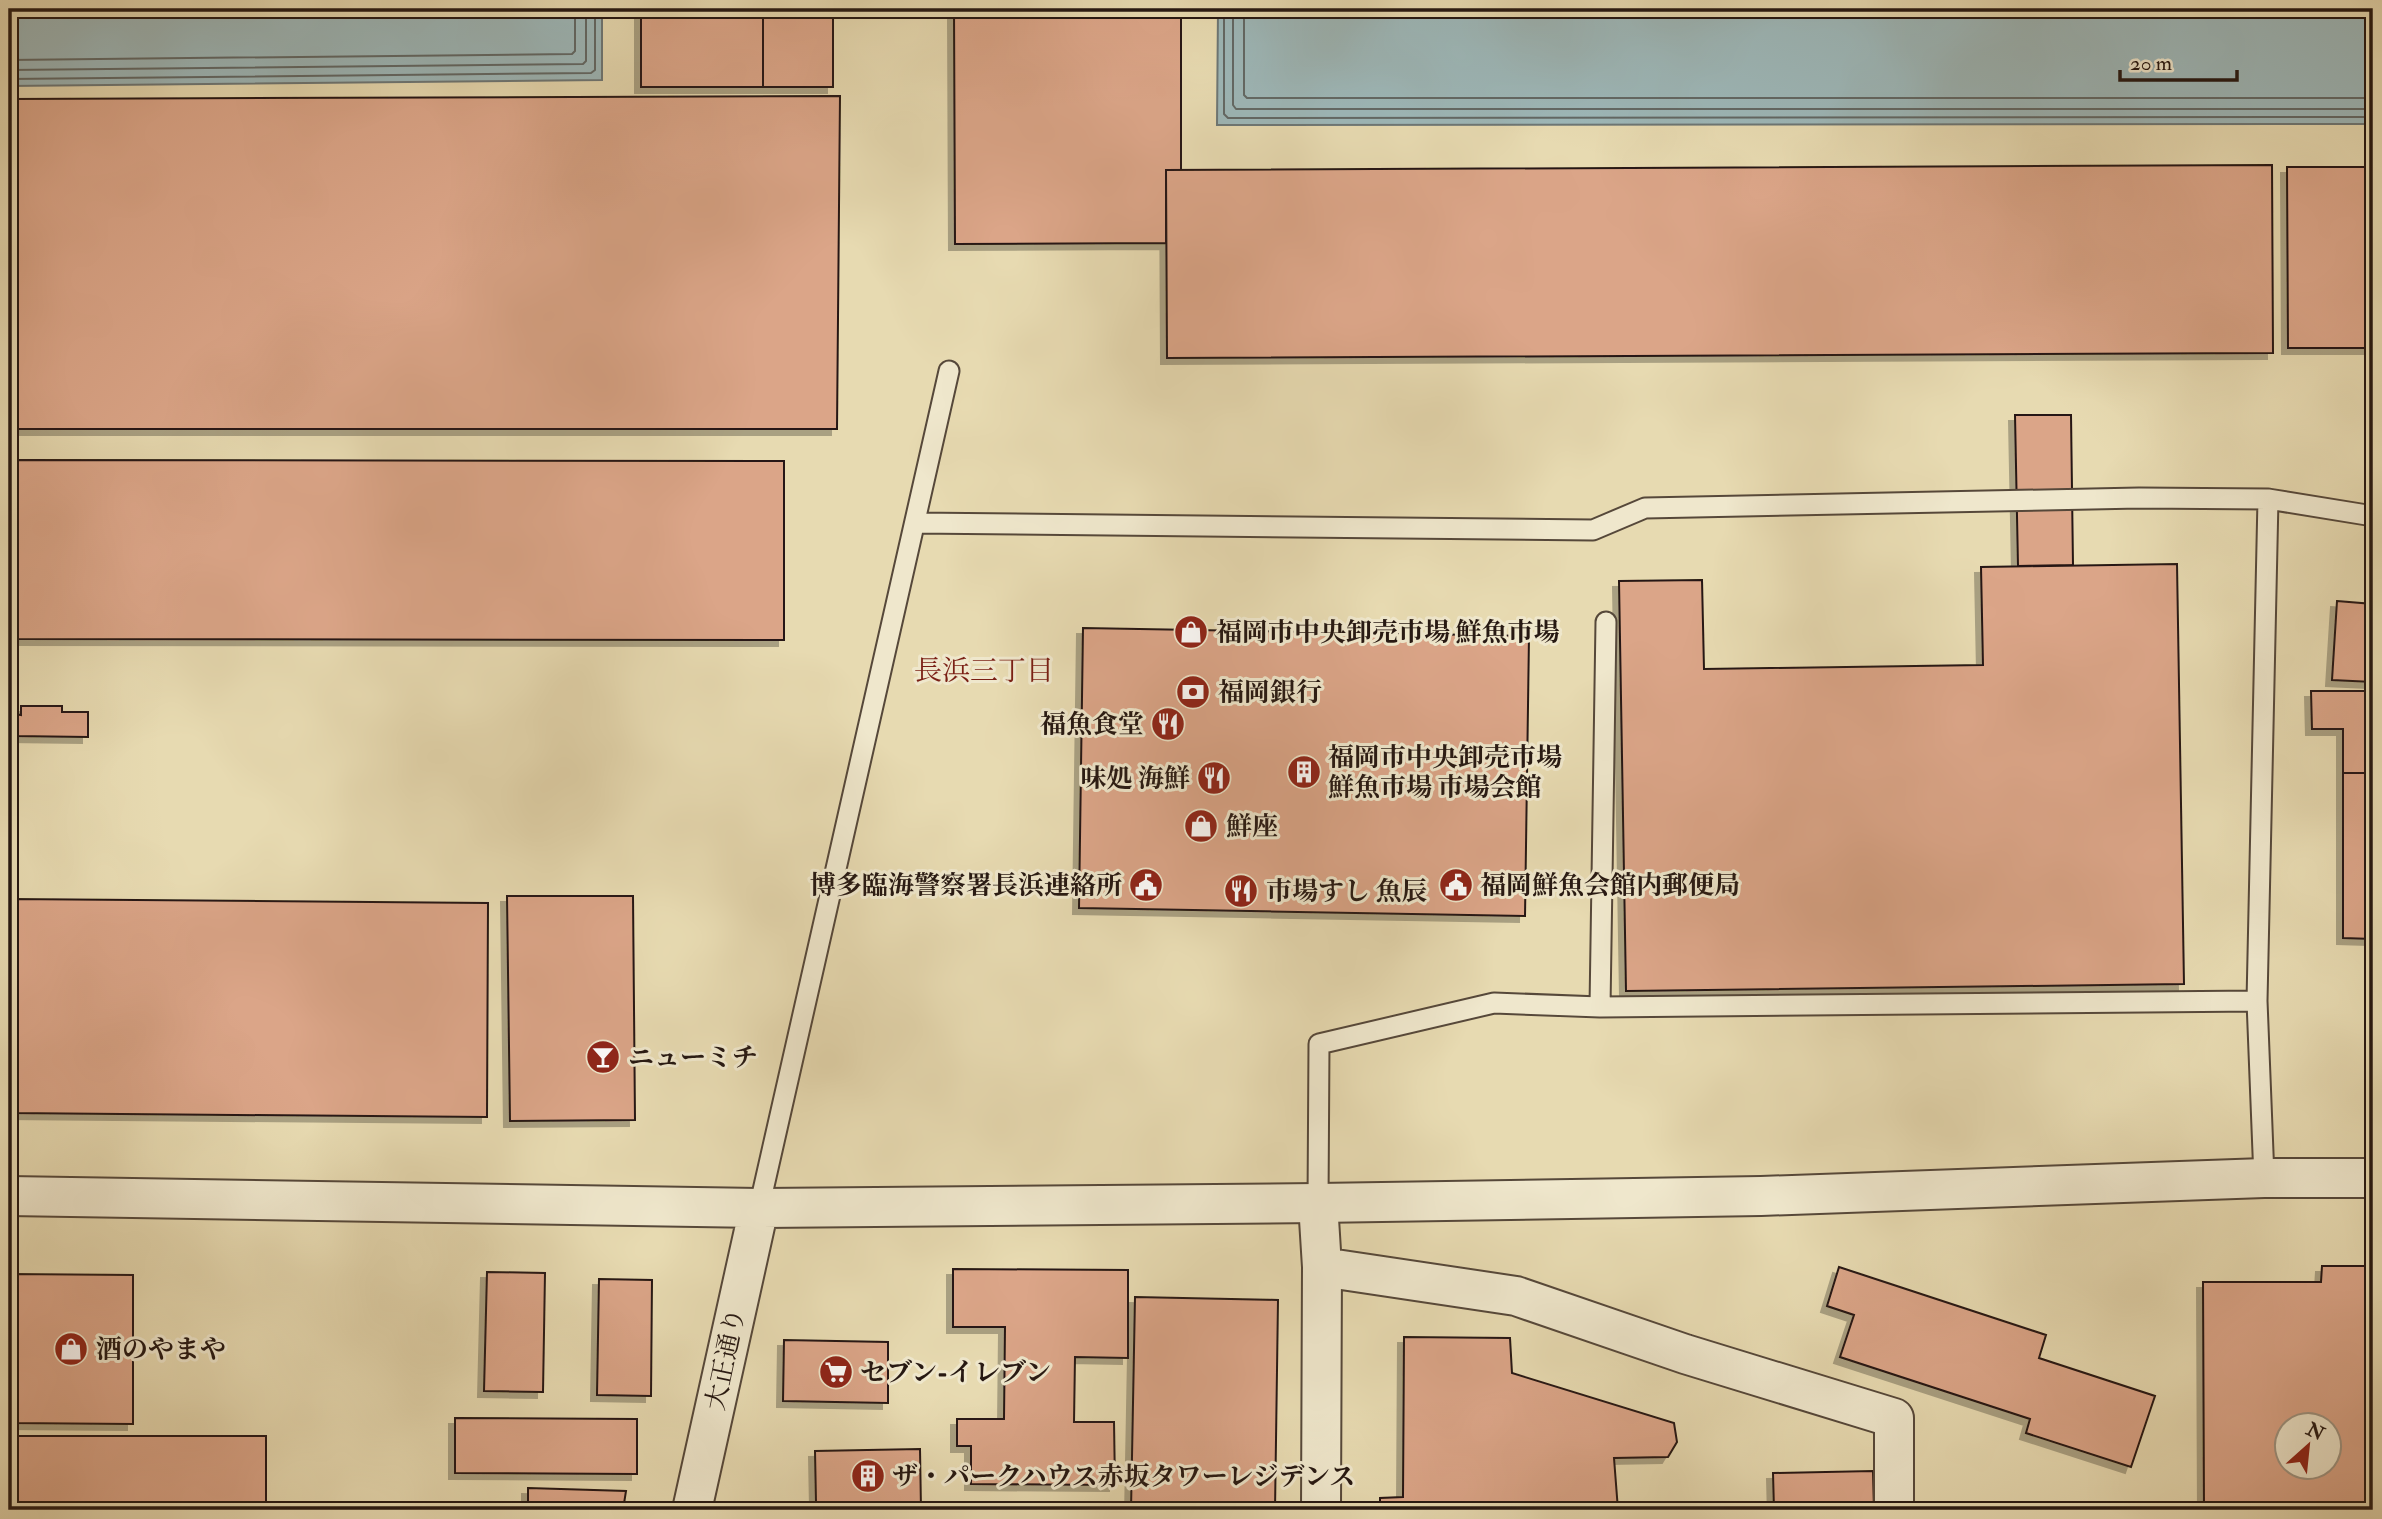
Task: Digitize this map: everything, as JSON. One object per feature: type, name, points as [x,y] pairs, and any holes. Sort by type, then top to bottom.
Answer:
[{"type":"street","points":[[9,1196],[759,1208],[1761,1196],[2264,1178],[2373,1178]]},
{"type":"street","points":[[1318,1203],[1322,1267],[1321,1510]]},
{"type":"street","name":"大正通り","points":[[692,1510],[759,1208]]},
{"type":"street","points":[[1322,1267],[1516,1296],[1685,1354],[1894,1418],[1894,1510]]},
{"type":"lane","points":[[759,1208],[949,371]]},
{"type":"lane","points":[[915,523],[1593,530],[1645,508],[2139,498],[2268,499],[2373,516]]},
{"type":"lane","points":[[2264,1178],[2257,1000],[2268,499]]},
{"type":"lane","points":[[1600,1006],[1606,622]]},
{"type":"lane","points":[[1318,1203],[1319,1044],[1494,1003],[1600,1006],[2257,1000]]},
{"type":"water","points":[[9,9],[602,9],[602,80],[9,86]]},
{"type":"water","points":[[1218,9],[2373,9],[2373,124],[1217,125]]},
{"type":"building","points":[[641,9],[763,9],[763,87],[641,87]]},
{"type":"building","points":[[763,9],[833,9],[833,87],[763,87]]},
{"type":"building","points":[[954,9],[1181,9],[1181,170],[1166,170],[1166,243],[955,244]]},
{"type":"building","points":[[840,96],[837,429],[9,429],[9,99]]},
{"type":"building","points":[[2272,165],[2273,353],[1167,358],[1166,170]]},
{"type":"building","points":[[2287,167],[2373,167],[2373,348],[2288,348]]},
{"type":"building","points":[[2015,415],[2071,415],[2073,565],[2018,566]]},
{"type":"building","points":[[9,460],[784,461],[784,640],[9,639]]},
{"type":"building","points":[[2177,564],[2184,984],[1626,991],[1619,581],[1702,580],[1704,669],[1983,665],[1981,567]]},
{"type":"building","points":[[2337,601],[2373,604],[2373,682],[2332,680]]},
{"type":"building","name":"福岡市中央卸売市場 鮮魚市場 市場会館","points":[[1083,628],[1529,636],[1525,916],[1079,908]]},
{"type":"building","points":[[2311,691],[2373,691],[2373,773],[2343,773],[2343,729],[2312,729]]},
{"type":"building","points":[[21,706],[62,706],[62,712],[88,712],[88,737],[14,736],[14,714],[21,715]]},
{"type":"building","points":[[2343,773],[2373,773],[2373,939],[2343,938]]},
{"type":"building","points":[[507,896],[633,896],[635,1120],[510,1121]]},
{"type":"building","points":[[9,899],[488,903],[487,1117],[9,1113]]},
{"type":"building","points":[[2322,1266],[2373,1266],[2373,1510],[2204,1510],[2203,1282],[2321,1282]]},
{"type":"building","points":[[1839,1267],[2046,1335],[2039,1358],[2155,1396],[2131,1467],[2026,1433],[2030,1419],[1840,1357],[1854,1315],[1827,1306]]},
{"type":"building","points":[[953,1269],[1128,1270],[1128,1358],[1075,1357],[1074,1422],[1114,1422],[1115,1485],[971,1484],[971,1446],[957,1446],[957,1419],[1004,1419],[1005,1327],[953,1327]]},
{"type":"building","points":[[487,1272],[545,1273],[543,1392],[484,1391]]},
{"type":"building","name":"酒のやまや","points":[[9,1274],[133,1275],[133,1424],[9,1423]]},
{"type":"building","points":[[599,1279],[652,1280],[651,1396],[597,1395]]},
{"type":"building","points":[[1135,1297],[1278,1300],[1275,1510],[1131,1510]]},
{"type":"building","points":[[1404,1337],[1510,1338],[1512,1373],[1674,1423],[1677,1442],[1668,1457],[1614,1458],[1618,1510],[1380,1510],[1380,1498],[1403,1497]]},
{"type":"building","name":"セブン-イレブン","points":[[784,1340],[888,1342],[888,1403],[783,1401]]},
{"type":"building","points":[[455,1418],[637,1419],[637,1474],[455,1473]]},
{"type":"building","points":[[9,1436],[266,1436],[266,1510],[9,1510]]},
{"type":"building","name":"ザ・パークハウス赤坂タワーレジデンス","points":[[920,1449],[921,1510],[792,1510],[792,1502],[816,1502],[815,1451]]},
{"type":"building","points":[[1873,1471],[1874,1510],[1774,1510],[1773,1473]]},
{"type":"building","points":[[528,1488],[626,1491],[623,1510],[443,1510],[443,1502],[528,1504]]},
{"type":"place","name":"福岡市中央卸売市場 鮮魚市場","points":[[1191,632]]},
{"type":"place","name":"福岡銀行","points":[[1193,692]]},
{"type":"place","name":"福魚食堂","points":[[1168,724]]},
{"type":"place","name":"福岡市中央卸売市場 鮮魚市場 市場会館","points":[[1304,772]]},
{"type":"place","name":"味処 海鮮","points":[[1214,778]]},
{"type":"place","name":"鮮座","points":[[1201,826]]},
{"type":"place","name":"博多臨海警察署長浜連絡所","points":[[1146,885]]},
{"type":"place","name":"福岡鮮魚会館内郵便局","points":[[1456,885]]},
{"type":"place","name":"市場すし 魚辰","points":[[1241,891]]},
{"type":"place","name":"ニューミチ","points":[[603,1057]]},
{"type":"place","name":"酒のやまや","points":[[71,1349]]},
{"type":"place","name":"セブン-イレブン","points":[[836,1372]]},
{"type":"place","name":"ザ・パークハウス赤坂タワーレジデンス","points":[[868,1476]]},
{"type":"district","name":"長浜三丁目","points":[[984,670]]}]
